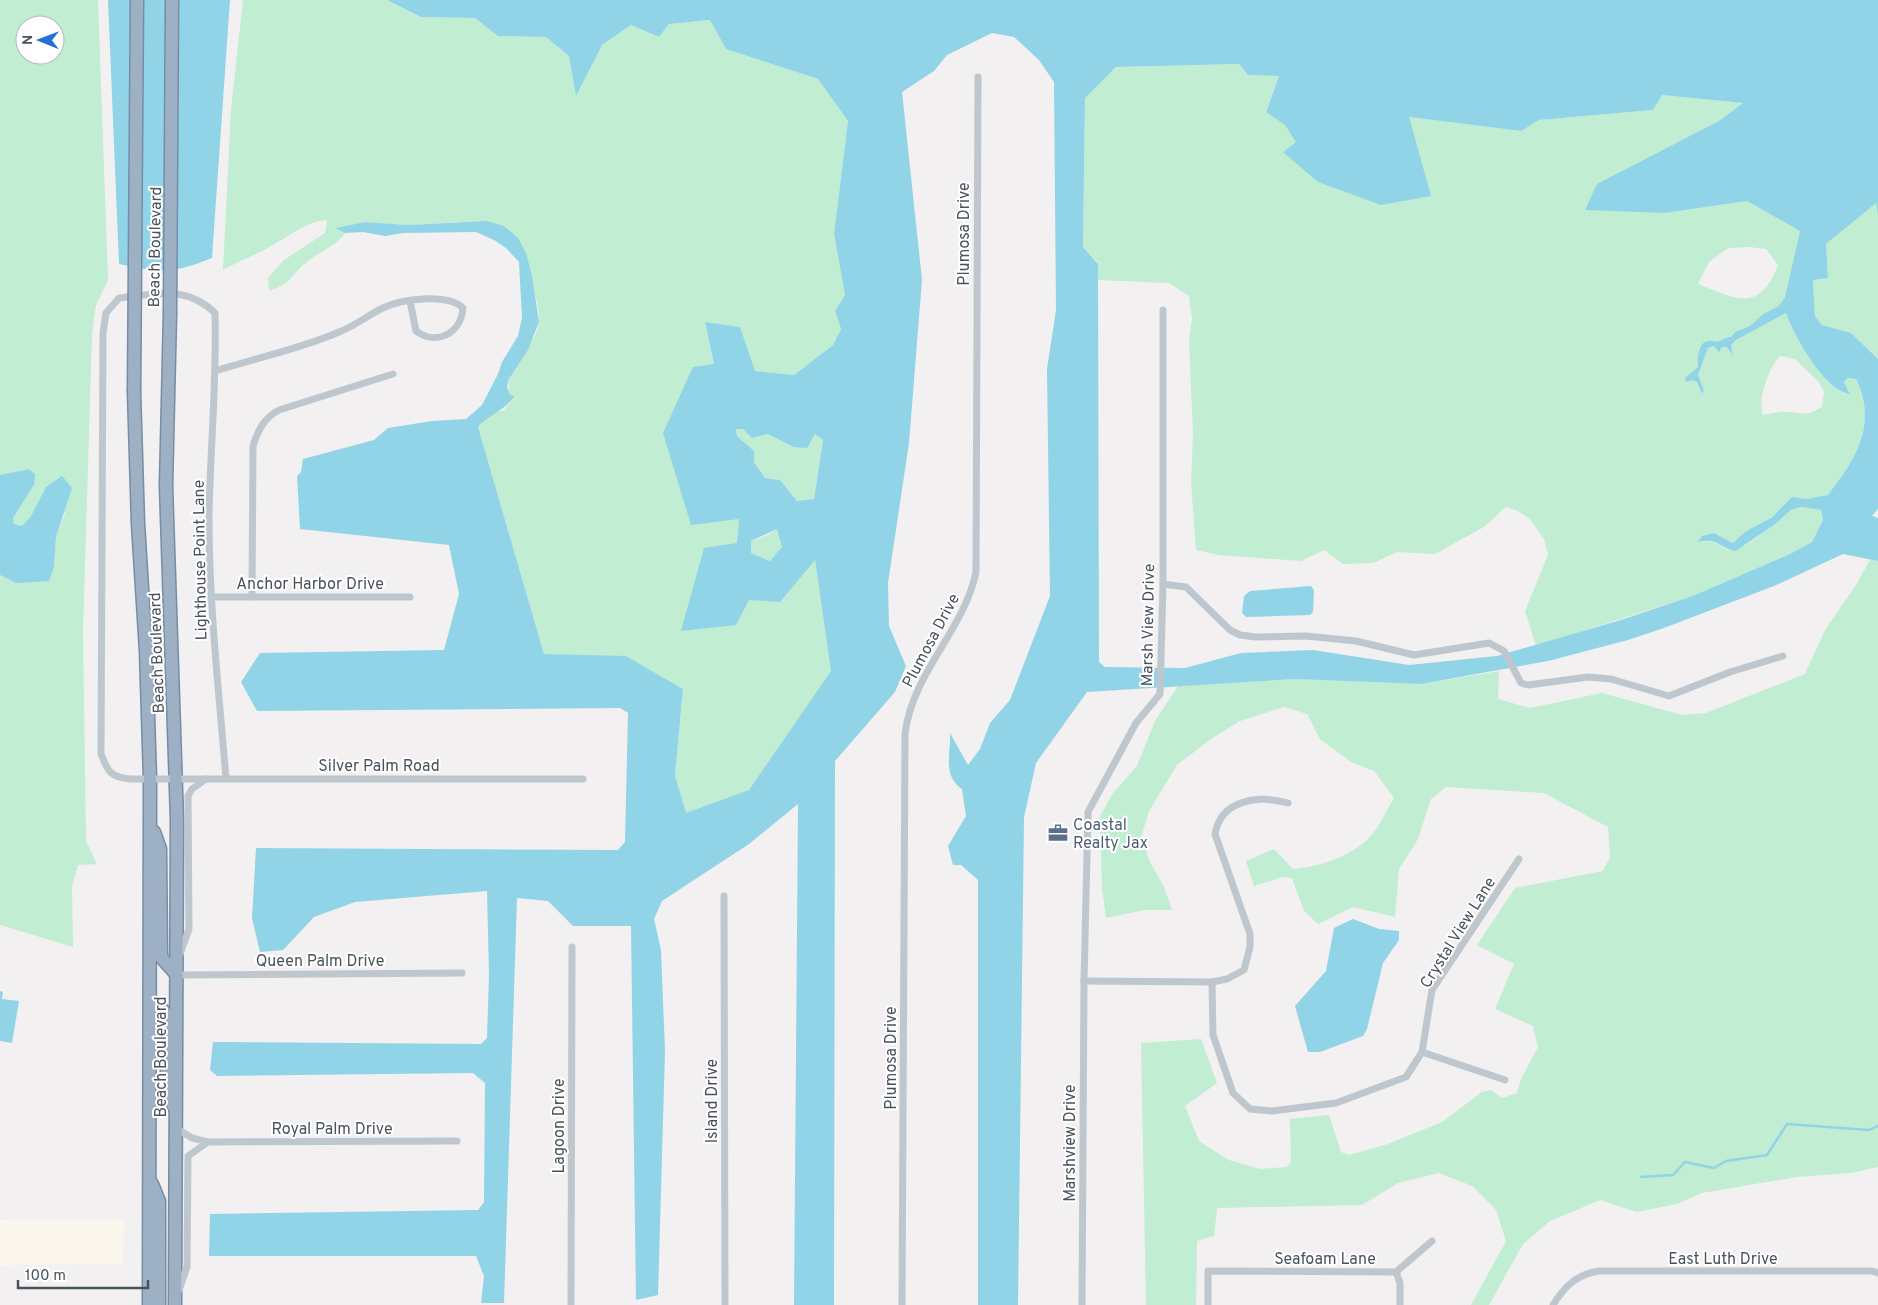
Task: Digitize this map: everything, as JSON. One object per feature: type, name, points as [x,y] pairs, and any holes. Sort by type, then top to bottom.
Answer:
[{"type":"highway","points":[[137,0],[134,392],[138,524],[146,651],[151,823],[149,1305]]},
{"type":"highway","name":"Beach Boulevard","points":[[172,0],[170,313],[166,486],[176,779],[175,1302]]},
{"type":"highway","points":[[151,823],[160,849],[161,957],[177,975]]},
{"type":"highway","points":[[150,1000],[160,1006],[168,1016],[167,1088],[176,1114]]},
{"type":"highway","points":[[150,1180],[160,1201],[160,1305]]},
{"type":"street","name":"Plumosa Drive","points":[[902,1305],[905,734],[915,694],[969,597],[976,572],[978,77]]},
{"type":"street","name":"Lighthouse Point Lane","points":[[188,295],[203,302],[215,313],[215,371],[209,516],[210,597],[226,779]]},
{"type":"street","name":"Silver Palm Road","points":[[188,295],[119,298],[106,313],[103,333],[101,754],[108,772],[118,777],[150,779],[583,779]]},
{"type":"street","points":[[215,371],[340,332],[382,308],[410,301],[451,300],[462,308],[462,316],[448,335],[441,339],[428,338],[416,330],[410,301]]},
{"type":"street","name":"Marsh View Drive","points":[[1084,980],[1088,812],[1136,723],[1160,694],[1163,584],[1163,310]]},
{"type":"street","points":[[252,597],[253,446],[257,432],[269,416],[279,410],[394,374]]},
{"type":"street","points":[[1163,584],[1186,587],[1230,630],[1240,635],[1256,637],[1306,636],[1356,641],[1414,655],[1489,643],[1504,651],[1516,676],[1521,683],[1528,685],[1588,677],[1611,679],[1668,696],[1730,672],[1783,656]]},
{"type":"street","name":"Anchor Harbor Drive","points":[[210,597],[410,597]]},
{"type":"street","points":[[177,961],[188,929],[188,796],[192,789],[206,779]]},
{"type":"street","points":[[1084,980],[1212,982],[1227,979],[1244,970],[1250,947],[1250,934],[1215,834],[1217,822],[1226,810],[1250,800],[1271,798],[1288,803]]},
{"type":"street","name":"Crystal View Lane","points":[[1212,982],[1213,1035],[1233,1093],[1250,1109],[1258,1112],[1272,1111],[1336,1102],[1369,1092],[1406,1077],[1422,1052],[1432,990],[1519,859]]},
{"type":"street","name":"Island Drive","points":[[724,896],[725,1305]]},
{"type":"street","name":"Lagoon Drive","points":[[571,1305],[572,947]]},
{"type":"street","name":"Queen Palm Drive","points":[[177,975],[462,973]]},
{"type":"street","name":"Marshview Drive","points":[[1082,1305],[1084,980]]},
{"type":"street","points":[[1422,1052],[1505,1080]]},
{"type":"street","name":"Royal Palm Drive","points":[[176,1128],[192,1138],[208,1142],[457,1141]]},
{"type":"street","points":[[175,1302],[186,1267],[188,1156],[208,1142]]},
{"type":"street","name":"Seafoam Lane","points":[[1208,1305],[1208,1271],[1396,1272],[1432,1242]]},
{"type":"street","name":"East Luth Drive","points":[[1553,1305],[1570,1284],[1582,1275],[1599,1271],[1872,1271],[1878,1273]]},
{"type":"street","points":[[1396,1272],[1400,1283],[1400,1305]]},
{"type":"shaded area","points":[[124,1219],[123,1264],[0,1265],[0,1220]]},
{"type":"green space","points":[[0,0],[98,0],[108,280],[96,305],[92,334],[83,631],[86,841],[97,864],[78,865],[72,887],[73,947],[0,925],[0,575],[16,583],[54,567],[56,537],[65,513],[46,487],[31,516],[22,526],[14,524],[13,518],[34,485],[29,469],[0,475]]},
{"type":"green space","points":[[243,0],[387,0],[421,17],[475,18],[498,36],[546,37],[569,56],[576,95],[602,45],[631,25],[659,37],[669,24],[710,20],[726,49],[818,79],[848,121],[834,234],[845,295],[835,311],[841,329],[833,345],[794,375],[754,371],[740,327],[705,323],[714,364],[739,519],[737,543],[749,600],[815,560],[831,671],[749,791],[686,814],[675,775],[683,689],[626,657],[544,654],[478,427],[492,413],[504,410],[515,397],[510,395],[510,377],[537,331],[539,322],[538,309],[525,253],[462,222],[408,225],[365,222],[335,228],[345,233],[337,242],[313,257],[283,285],[269,291],[268,278],[284,260],[325,233],[327,220],[307,225],[271,246],[223,270],[231,109]]},
{"type":"green space","points":[[1239,64],[1248,75],[1279,76],[1266,111],[1285,125],[1297,142],[1283,152],[1409,117],[1521,131],[1539,120],[1653,110],[1662,95],[1744,103],[1719,121],[1665,213],[1747,201],[1800,231],[1785,297],[1779,306],[1763,314],[1750,326],[1735,332],[1731,337],[1719,341],[1709,341],[1701,345],[1698,367],[1689,375],[1697,382],[1702,394],[1704,390],[1698,375],[1708,348],[1714,346],[1727,347],[1733,355],[1731,345],[1736,340],[1786,313],[1812,361],[1831,383],[1841,391],[1850,394],[1844,382],[1848,378],[1856,379],[1865,411],[1864,426],[1855,454],[1828,495],[1806,499],[1792,497],[1771,518],[1746,531],[1733,543],[1714,533],[1699,542],[1713,542],[1727,550],[1745,546],[1791,510],[1801,507],[1821,510],[1823,520],[1812,542],[1790,554],[1695,595],[1536,646],[1525,611],[1548,555],[1544,539],[1529,518],[1516,510],[1506,507],[1484,527],[1435,554],[1397,552],[1373,563],[1343,564],[1324,550],[1301,561],[1219,555],[1196,550],[1191,482],[1193,434],[1189,341],[1192,319],[1189,296],[1169,283],[1098,280],[1098,263],[1083,247],[1085,98],[1116,67]],"holes":[[[1749,247],[1766,249],[1778,265],[1763,291],[1755,296],[1735,298],[1698,284],[1709,262],[1728,248]],[[1780,356],[1795,359],[1819,382],[1824,392],[1822,407],[1806,414],[1784,412],[1763,415],[1762,401],[1765,384]]]},
{"type":"green space","points":[[1876,202],[1878,216],[1878,359],[1851,333],[1822,325],[1815,316],[1813,280],[1828,278],[1826,244]]},
{"type":"green space","points":[[736,429],[743,429],[752,438],[768,434],[793,447],[815,433],[823,440],[814,499],[797,501],[780,480],[765,478],[754,462],[754,451],[737,436]]},
{"type":"green space","points":[[777,529],[783,547],[770,561],[751,553],[751,541],[766,536]]},
{"type":"green space","points":[[1871,558],[1878,561],[1878,1167],[1851,1173],[1797,1177],[1702,1193],[1677,1204],[1637,1212],[1600,1200],[1550,1221],[1523,1244],[1489,1305],[1471,1305],[1506,1241],[1496,1210],[1472,1186],[1439,1173],[1398,1183],[1362,1205],[1217,1208],[1214,1236],[1197,1241],[1196,1305],[1146,1305],[1141,1043],[1201,1039],[1217,1083],[1185,1106],[1199,1141],[1229,1160],[1260,1169],[1287,1167],[1291,1162],[1290,1119],[1329,1115],[1341,1152],[1349,1155],[1388,1144],[1442,1122],[1482,1092],[1491,1090],[1502,1098],[1517,1093],[1521,1079],[1538,1047],[1533,1026],[1495,1009],[1514,964],[1477,945],[1515,888],[1603,871],[1610,857],[1608,827],[1544,793],[1446,787],[1431,799],[1418,839],[1399,869],[1395,917],[1353,907],[1318,924],[1304,911],[1292,878],[1283,877],[1254,886],[1246,861],[1274,849],[1293,869],[1315,866],[1337,858],[1358,847],[1366,840],[1377,828],[1394,798],[1374,771],[1351,762],[1320,739],[1307,714],[1284,707],[1240,721],[1211,739],[1177,765],[1149,811],[1141,837],[1150,862],[1164,887],[1172,910],[1145,910],[1106,918],[1102,889],[1100,816],[1113,793],[1137,766],[1155,721],[1178,686],[1294,679],[1421,684],[1499,671],[1498,699],[1530,708],[1602,693],[1682,715],[1706,713],[1805,674],[1825,630],[1856,585]]},
{"type":"water","points":[[108,0],[230,0],[212,258],[187,267],[156,270],[119,264]]},
{"type":"water","points":[[387,0],[1878,0],[1878,216],[1876,203],[1826,244],[1828,278],[1813,280],[1815,316],[1822,325],[1851,333],[1878,359],[1878,509],[1872,516],[1878,518],[1878,561],[1843,554],[1774,586],[1628,640],[1548,661],[1421,684],[1294,679],[1087,692],[1036,763],[1024,817],[1018,1305],[978,1305],[978,880],[961,865],[953,865],[948,846],[966,816],[962,789],[952,778],[950,771],[950,733],[968,765],[980,749],[990,723],[1010,700],[1050,596],[1047,369],[1056,310],[1054,82],[1039,60],[1014,37],[992,33],[947,55],[934,71],[902,92],[922,280],[909,443],[888,583],[889,626],[906,666],[895,692],[835,761],[834,1305],[794,1305],[798,804],[749,844],[662,901],[654,919],[661,950],[665,1051],[658,1295],[636,1300],[631,926],[573,926],[548,901],[517,898],[504,1303],[481,1303],[484,1276],[476,1256],[209,1256],[210,1214],[478,1210],[484,1202],[485,1083],[473,1073],[217,1076],[210,1070],[213,1042],[481,1044],[487,1038],[489,975],[487,891],[355,902],[314,917],[283,950],[260,952],[252,918],[256,848],[618,850],[625,842],[628,713],[620,708],[257,711],[241,682],[260,653],[444,650],[459,594],[449,545],[300,529],[297,476],[301,472],[303,459],[374,440],[388,428],[432,421],[466,419],[482,405],[502,362],[518,336],[522,318],[519,262],[506,248],[494,240],[476,232],[403,233],[385,236],[363,232],[345,233],[335,228],[365,222],[408,225],[487,221],[504,226],[518,238],[526,253],[532,276],[539,322],[528,350],[509,379],[507,387],[510,395],[515,396],[506,406],[478,427],[544,654],[626,656],[683,689],[675,775],[686,813],[749,790],[831,671],[815,560],[780,602],[749,600],[736,625],[681,631],[704,548],[737,543],[739,519],[691,525],[663,433],[693,367],[714,364],[705,322],[740,327],[755,371],[794,375],[833,345],[841,329],[835,311],[845,295],[834,234],[848,121],[818,79],[726,49],[710,20],[669,24],[659,37],[631,25],[602,45],[576,96],[569,56],[546,37],[498,36],[475,18],[421,17]],"holes":[[[1239,64],[1248,75],[1279,76],[1266,112],[1285,125],[1296,142],[1283,152],[1318,182],[1381,205],[1431,196],[1409,117],[1521,131],[1539,120],[1653,110],[1662,95],[1743,103],[1719,121],[1597,184],[1585,210],[1665,213],[1747,201],[1800,231],[1785,297],[1779,306],[1763,314],[1750,326],[1735,332],[1731,337],[1719,341],[1709,341],[1701,345],[1698,367],[1685,378],[1686,382],[1692,380],[1697,382],[1702,394],[1704,390],[1698,375],[1708,348],[1714,346],[1719,352],[1722,347],[1727,347],[1733,356],[1731,345],[1736,340],[1786,313],[1803,348],[1821,373],[1831,383],[1840,391],[1850,394],[1844,382],[1848,378],[1856,379],[1865,411],[1861,440],[1847,468],[1828,495],[1806,499],[1792,497],[1771,518],[1746,531],[1733,543],[1714,533],[1702,536],[1698,542],[1710,541],[1736,551],[1774,525],[1791,510],[1801,507],[1821,510],[1823,520],[1812,542],[1790,554],[1695,595],[1624,619],[1497,656],[1409,665],[1313,650],[1241,653],[1185,668],[1105,667],[1099,662],[1098,264],[1083,247],[1085,98],[1116,67]],[[736,429],[743,429],[752,438],[768,434],[793,447],[807,448],[815,434],[823,440],[814,499],[797,501],[780,480],[765,478],[754,462],[754,451],[737,436]],[[777,529],[782,547],[770,561],[751,553],[751,541]]]},
{"type":"water","points":[[29,469],[35,474],[34,485],[13,518],[14,524],[22,526],[31,516],[46,487],[62,476],[72,488],[56,537],[54,567],[49,581],[16,583],[0,575],[0,475]]},
{"type":"water","points":[[1311,586],[1314,590],[1313,612],[1310,615],[1246,617],[1242,613],[1244,596],[1250,591]]},
{"type":"water","points":[[1353,919],[1379,929],[1399,931],[1399,940],[1383,963],[1367,1029],[1363,1036],[1320,1052],[1308,1052],[1295,1006],[1326,971],[1334,928]]},
{"type":"water","points":[[0,991],[3,992],[2,999],[19,1001],[12,1043],[0,1041]]},
{"type":"waterway","points":[[1641,1177],[1673,1175],[1685,1162],[1714,1168],[1726,1161],[1767,1155],[1787,1124],[1869,1130],[1878,1126]]},
{"type":"place","name":"Coastal Realty Jax","points":[[1058,833]]}]
